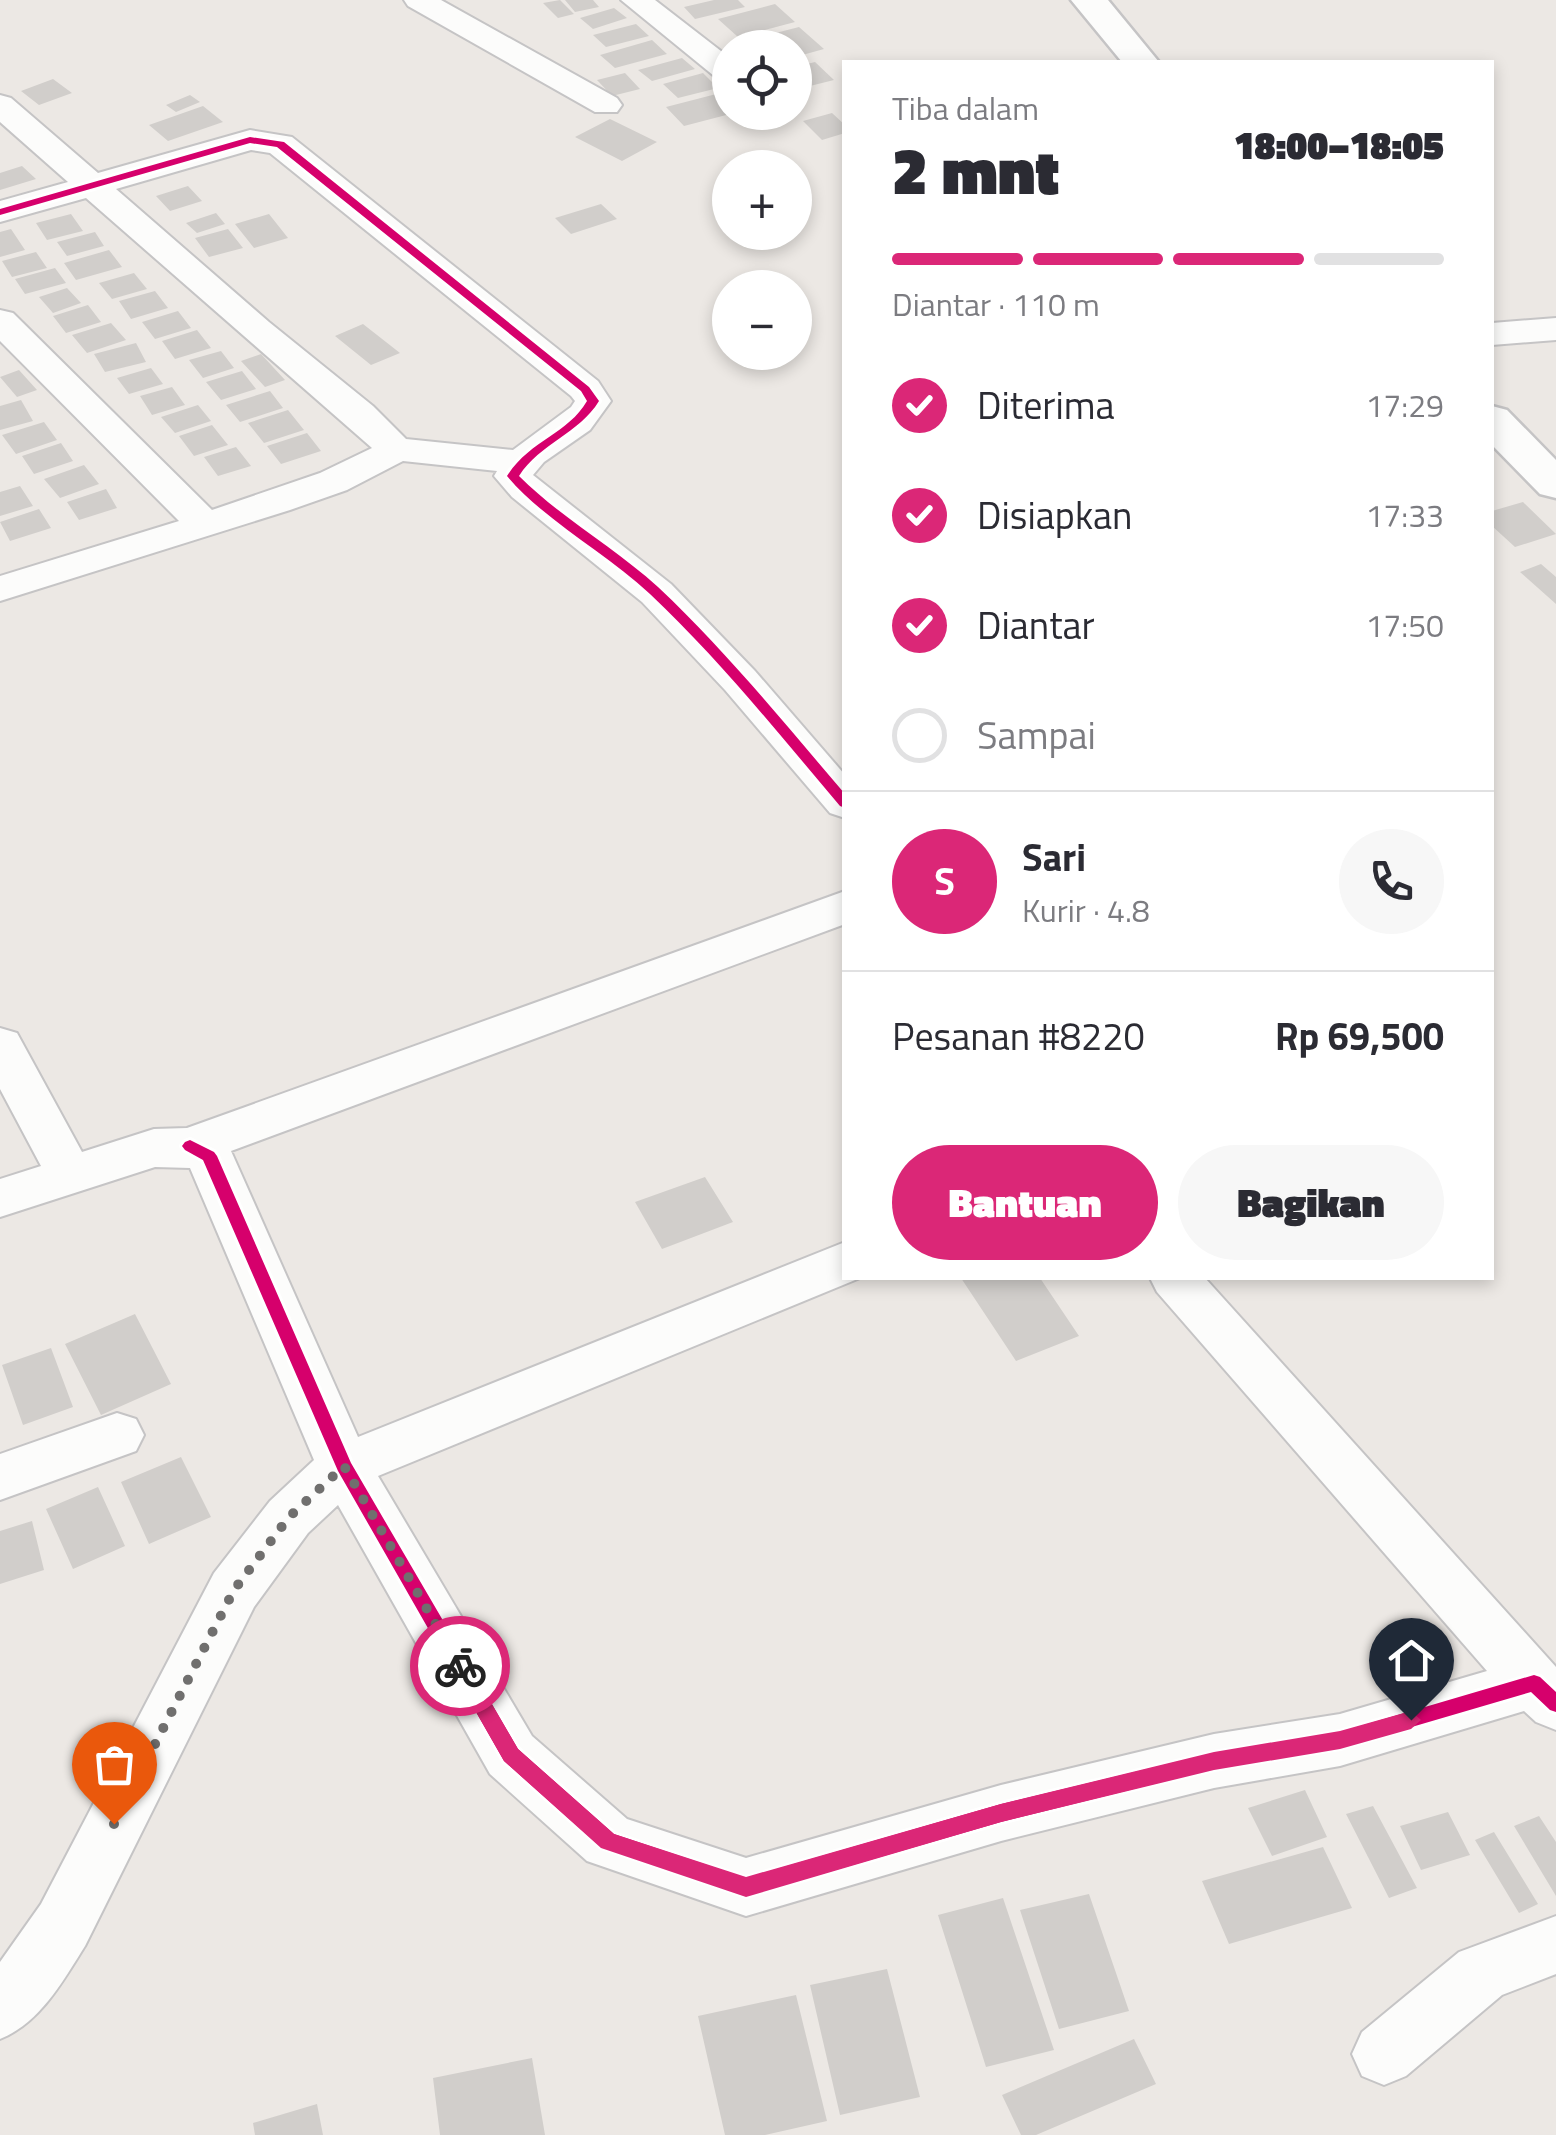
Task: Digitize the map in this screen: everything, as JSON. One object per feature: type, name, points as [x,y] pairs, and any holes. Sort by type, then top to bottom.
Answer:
[{"type":"street","points":[[418,0],[606,105]]},
{"type":"street","points":[[636,0],[712,59]]},
{"type":"street","points":[[1089,0],[1139,60]]},
{"type":"street","points":[[0,105],[256,330],[360,414],[395,449],[520,462]]},
{"type":"street","points":[[0,212],[250,140],[280,144],[585,389],[594,401],[588,413],[520,462],[513,476],[528,493],[627,567],[755,700],[842,801]]},
{"type":"street","points":[[0,321],[205,526]]},
{"type":"street","points":[[1494,334],[1556,329]]},
{"type":"street","points":[[1494,420],[1556,485]]},
{"type":"street","points":[[0,589],[205,526],[378,464],[395,449]]},
{"type":"street","points":[[0,1198],[154,1148],[190,1146],[842,908]]},
{"type":"street","points":[[0,1046],[70,1175]]},
{"type":"street","points":[[190,1146],[209,1156],[344,1466],[511,1755],[608,1841],[746,1887],[1001,1813],[1214,1761],[1340,1740],[1545,1694],[1177,1280]]},
{"type":"street","points":[[0,2009],[40,1963],[63,1925],[234,1590],[289,1517],[344,1466],[842,1263]]},
{"type":"street","points":[[0,1477],[118,1435]]},
{"type":"street","points":[[1384,2054],[1481,1973],[1556,1945]]},
{"type":"building","points":[[560,0],[574,14],[558,18],[543,3]]},
{"type":"building","points":[[565,0],[593,0],[599,7],[575,12]]},
{"type":"building","points":[[714,0],[738,0],[745,7],[695,19],[684,7]]},
{"type":"building","points":[[775,4],[795,22],[765,30],[730,30],[718,19]]},
{"type":"building","points":[[614,8],[627,18],[593,29],[580,18]]},
{"type":"building","points":[[636,24],[649,36],[606,47],[593,35]]},
{"type":"building","points":[[812,38],[824,49],[812,52]]},
{"type":"building","points":[[652,40],[667,54],[615,68],[600,55]]},
{"type":"building","points":[[682,58],[695,69],[652,81],[638,70]]},
{"type":"building","points":[[815,62],[834,80],[812,86]]},
{"type":"building","points":[[625,73],[640,89],[612,96],[597,80]]},
{"type":"building","points":[[703,73],[712,82],[712,90],[678,98],[663,84]]},
{"type":"building","points":[[53,79],[72,93],[39,105],[21,91]]},
{"type":"building","points":[[190,95],[200,102],[176,112],[166,105]]},
{"type":"building","points":[[712,95],[712,119],[684,126],[666,107]]},
{"type":"building","points":[[203,106],[223,122],[168,141],[149,125]]},
{"type":"building","points":[[832,113],[842,122],[842,134],[822,140],[812,130],[812,119]]},
{"type":"building","points":[[610,119],[657,142],[622,161],[575,137]]},
{"type":"building","points":[[22,166],[36,179],[0,190],[0,173]]},
{"type":"building","points":[[188,186],[202,201],[170,211],[156,196]]},
{"type":"building","points":[[601,204],[617,219],[571,234],[555,218]]},
{"type":"building","points":[[216,213],[225,224],[197,233],[186,223]]},
{"type":"building","points":[[71,214],[83,231],[47,240],[36,223]]},
{"type":"building","points":[[269,214],[288,238],[254,248],[235,224]]},
{"type":"building","points":[[11,229],[25,250],[0,257],[0,232]]},
{"type":"building","points":[[228,229],[243,248],[209,257],[195,238]]},
{"type":"building","points":[[95,232],[104,246],[67,256],[57,242]]},
{"type":"building","points":[[109,250],[122,267],[76,280],[64,263]]},
{"type":"building","points":[[36,252],[47,268],[12,277],[2,261]]},
{"type":"building","points":[[55,268],[66,283],[25,294],[15,279]]},
{"type":"building","points":[[134,273],[147,289],[112,299],[99,283]]},
{"type":"building","points":[[67,288],[81,303],[53,313],[39,297]]},
{"type":"building","points":[[155,291],[168,308],[131,319],[119,301]]},
{"type":"building","points":[[88,305],[101,322],[66,333],[53,316]]},
{"type":"building","points":[[178,311],[191,328],[155,339],[142,322]]},
{"type":"building","points":[[111,323],[126,340],[87,353],[72,335]]},
{"type":"building","points":[[363,324],[400,353],[371,365],[335,336]]},
{"type":"building","points":[[197,330],[211,348],[175,359],[162,341]]},
{"type":"building","points":[[136,343],[146,362],[105,372],[94,354]]},
{"type":"building","points":[[221,351],[234,368],[203,378],[189,360]]},
{"type":"building","points":[[261,354],[285,380],[265,387],[241,361]]},
{"type":"building","points":[[151,368],[163,384],[129,394],[117,378]]},
{"type":"building","points":[[19,370],[37,390],[17,397],[0,377]]},
{"type":"building","points":[[242,371],[256,389],[221,400],[206,382]]},
{"type":"building","points":[[172,387],[185,405],[152,415],[140,396]]},
{"type":"building","points":[[270,391],[283,408],[240,422],[226,405]]},
{"type":"building","points":[[21,400],[33,421],[0,430],[0,406]]},
{"type":"building","points":[[198,405],[211,421],[175,433],[161,417]]},
{"type":"building","points":[[288,410],[304,430],[264,443],[248,423]]},
{"type":"building","points":[[44,422],[57,440],[16,454],[2,435]]},
{"type":"building","points":[[212,425],[228,445],[194,456],[179,436]]},
{"type":"building","points":[[307,433],[321,451],[281,464],[267,446]]},
{"type":"building","points":[[61,443],[73,461],[34,474],[22,456]]},
{"type":"building","points":[[236,447],[251,466],[218,476],[204,457]]},
{"type":"building","points":[[84,465],[99,484],[60,498],[44,479]]},
{"type":"building","points":[[20,486],[33,506],[0,516],[0,492]]},
{"type":"building","points":[[106,489],[117,508],[79,520],[67,502]]},
{"type":"building","points":[[1523,502],[1556,534],[1515,547],[1494,528],[1494,510]]},
{"type":"building","points":[[39,509],[51,528],[10,541],[0,522]]},
{"type":"building","points":[[1541,564],[1556,577],[1556,604],[1520,572]]},
{"type":"building","points":[[705,1177],[733,1222],[662,1249],[635,1202]]},
{"type":"building","points":[[962,1280],[1041,1280],[1079,1336],[1016,1361]]},
{"type":"building","points":[[135,1314],[171,1384],[101,1415],[65,1344]]},
{"type":"building","points":[[51,1348],[73,1407],[23,1425],[2,1365]]},
{"type":"building","points":[[181,1457],[211,1517],[149,1544],[121,1482]]},
{"type":"building","points":[[98,1487],[125,1546],[73,1569],[46,1509]]},
{"type":"building","points":[[32,1521],[44,1570],[0,1584],[0,1531]]},
{"type":"building","points":[[1305,1790],[1327,1837],[1272,1856],[1248,1808]]},
{"type":"building","points":[[1373,1806],[1417,1888],[1389,1898],[1346,1814]]},
{"type":"building","points":[[1448,1812],[1470,1855],[1421,1870],[1400,1826]]},
{"type":"building","points":[[1539,1816],[1556,1842],[1556,1896],[1514,1826]]},
{"type":"building","points":[[1494,1832],[1538,1904],[1519,1913],[1475,1840]]},
{"type":"building","points":[[1323,1847],[1352,1908],[1229,1944],[1202,1881]]},
{"type":"building","points":[[1089,1894],[1129,2011],[1059,2029],[1020,1910]]},
{"type":"building","points":[[1003,1898],[1054,2050],[986,2067],[938,1915]]},
{"type":"building","points":[[887,1969],[920,2097],[840,2115],[810,1985]]},
{"type":"building","points":[[796,1995],[827,2121],[765,2135],[725,2135],[698,2016]]},
{"type":"building","points":[[1134,2039],[1156,2084],[1036,2135],[1021,2135],[1002,2095]]},
{"type":"building","points":[[532,2058],[545,2135],[440,2135],[433,2078]]},
{"type":"building","points":[[317,2104],[323,2135],[255,2135],[253,2123]]},
{"type":"cycle path","points":[[0,212],[250,140],[280,144],[585,389],[593,401],[586,413],[531,454],[513,476],[539,501],[657,593],[740,681],[842,800]]},
{"type":"cycle path","points":[[190,1146],[209,1156],[344,1466],[511,1755],[608,1841],[746,1887],[1001,1813],[1214,1761],[1340,1740],[1534,1683],[1556,1704]]},
{"type":"way so far","points":[[114,1824],[234,1590],[289,1517],[344,1466],[460,1666]]},
{"type":"route","points":[[460,1666],[511,1755],[608,1841],[746,1887],[1001,1813],[1214,1761],[1340,1740],[1411,1720]]}]
